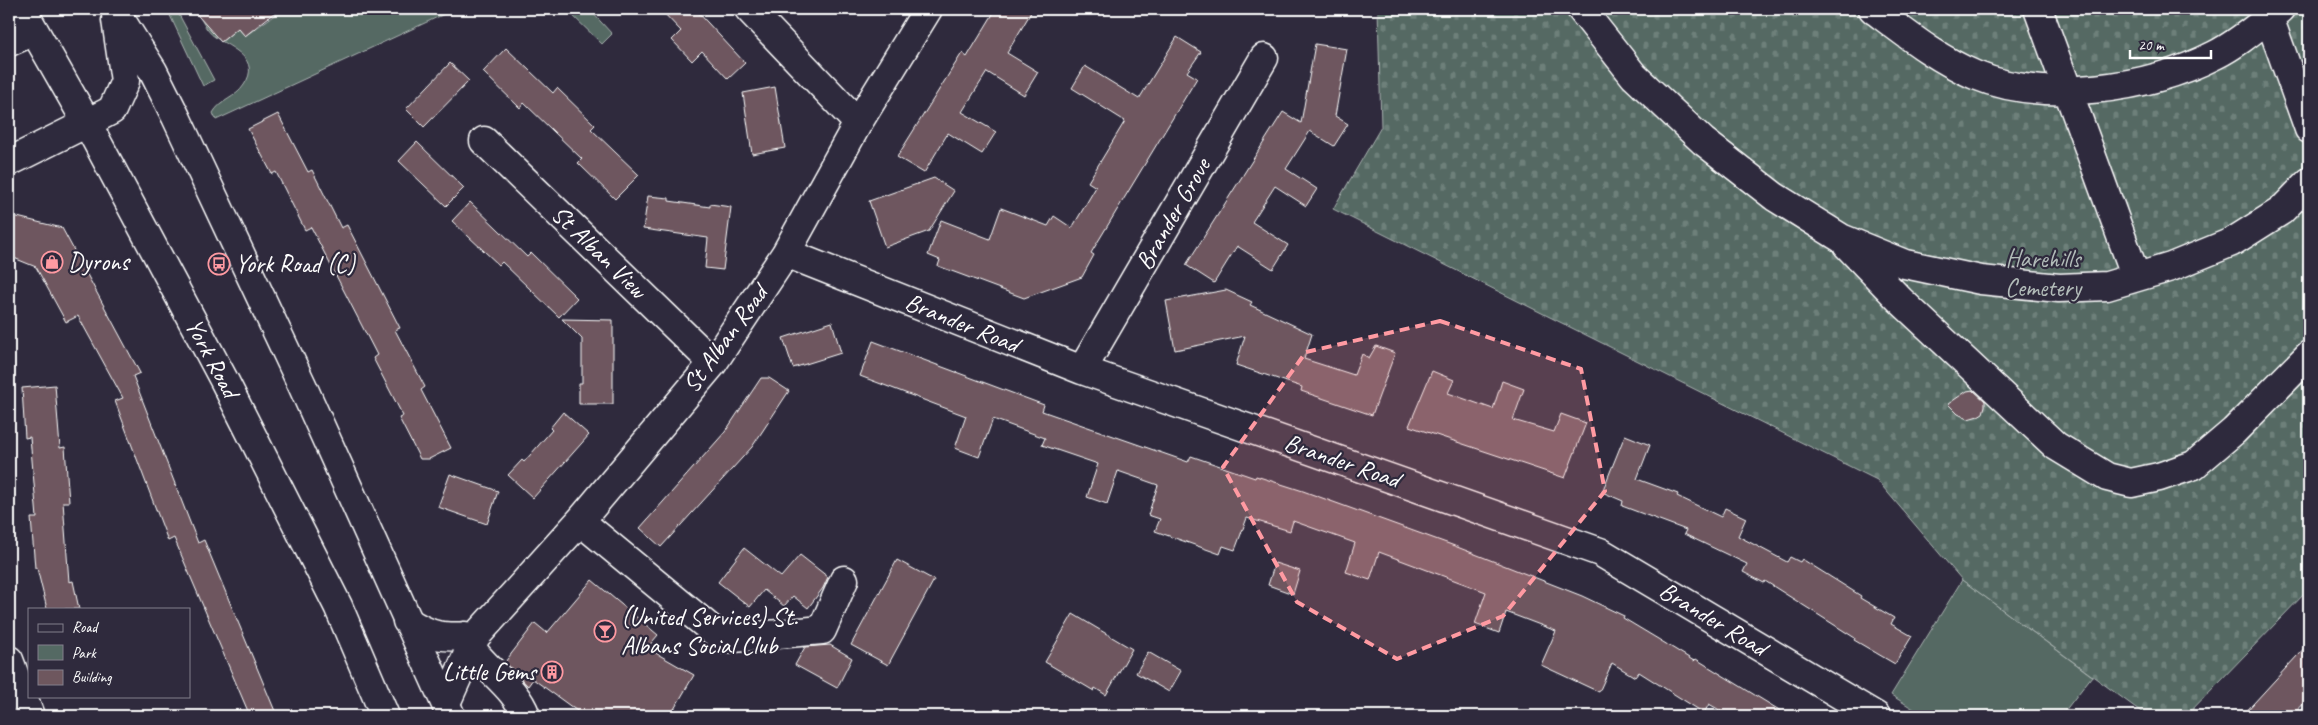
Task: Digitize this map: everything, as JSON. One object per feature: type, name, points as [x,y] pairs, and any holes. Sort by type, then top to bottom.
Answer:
[{"type":"main road","points":[[9,162],[112,110],[125,82],[114,9]]},
{"type":"main road","points":[[114,9],[153,71],[180,125],[306,394],[407,621],[449,710]]},
{"type":"main road","points":[[749,9],[858,123]]},
{"type":"main road","name":"St Alban Road","points":[[449,710],[470,641],[580,521],[713,363],[786,253],[858,123],[928,9]]},
{"type":"main road","points":[[1581,9],[1634,76],[1703,141],[1775,197],[1840,238],[1905,264],[1981,280],[2059,288],[2107,286],[2171,267],[2232,242],[2281,211],[2309,182]]},
{"type":"main road","points":[[1873,9],[1925,48],[1976,75],[2020,87],[2045,90],[2096,89],[2158,78],[2214,55],[2249,34],[2271,12],[2309,129]]},
{"type":"main road","points":[[2038,9],[2136,277]]},
{"type":"main road","points":[[9,42],[28,20]]},
{"type":"main road","name":"York Road","points":[[28,20],[87,124],[226,382],[338,606],[385,716]]},
{"type":"main road","name":"Brander Grove","points":[[1082,370],[1264,58]]},
{"type":"main road","name":"St Alban View","points":[[484,141],[713,363]]},
{"type":"main road","points":[[1840,238],[1900,300],[2056,446],[2108,477],[2131,483],[2159,477],[2194,464],[2234,431],[2309,355]]},
{"type":"main road","name":"Brander Road","points":[[786,253],[1082,370],[1600,552],[1876,716]]},
{"type":"main road","points":[[580,521],[723,639],[822,630],[844,580]]},
{"type":"main road","points":[[407,621],[427,633],[440,637],[470,641],[520,702],[526,716]]},
{"type":"main road","points":[[9,660],[30,716]]},
{"type":"highlighted area","points":[[1440,321],[1581,369],[1605,491],[1503,616],[1397,659],[1297,602],[1223,467],[1306,352]]},
{"type":"green space","points":[[167,9],[176,9],[214,80],[203,86]]},
{"type":"green space","points":[[196,9],[206,9],[204,10],[217,37],[224,40],[238,28],[245,36],[283,9],[455,9],[216,120],[213,113],[220,105],[241,89],[249,76],[249,68],[247,61],[242,55],[209,32]]},
{"type":"green space","points":[[566,9],[589,9],[612,34],[602,44]]},
{"type":"green space","name":"Harehills Cemetery","points":[[1378,9],[2309,9],[2309,589],[2186,716],[2147,716],[1962,580],[1877,480],[1333,209],[1381,127]]},
{"type":"green space","points":[[1962,580],[2092,676],[2061,716],[1925,716],[1891,695]]},
{"type":"building","points":[[192,9],[279,9],[245,36],[238,28],[221,42]]},
{"type":"building","points":[[660,9],[695,9],[745,63],[728,79],[702,51],[692,61],[672,40],[681,31]]},
{"type":"building","points":[[996,9],[1033,9],[1007,53],[1038,72],[1024,95],[987,72],[962,112],[996,132],[982,154],[948,133],[924,173],[897,157],[962,53],[967,57]]},
{"type":"building","points":[[1177,37],[1201,52],[1187,72],[1197,78],[1091,253],[1094,255],[1082,277],[1024,298],[938,266],[940,260],[928,255],[941,220],[990,239],[1001,208],[1048,226],[1054,216],[1072,228],[1096,187],[1088,182],[1125,121],[1072,88],[1085,66],[1139,99]]},
{"type":"building","points":[[1315,44],[1347,49],[1335,116],[1348,124],[1334,146],[1310,131],[1286,169],[1317,189],[1306,206],[1275,186],[1252,222],[1288,245],[1273,269],[1237,246],[1214,283],[1186,265],[1283,112],[1301,123]]},
{"type":"building","points":[[506,48],[553,93],[557,88],[595,125],[591,129],[639,175],[615,199],[578,163],[582,159],[524,103],[520,108],[483,72]]},
{"type":"building","points":[[450,63],[469,81],[424,127],[406,109]]},
{"type":"building","points":[[775,87],[785,148],[752,154],[743,93]]},
{"type":"building","points":[[278,114],[308,172],[312,170],[341,228],[347,225],[400,328],[395,330],[425,387],[421,390],[451,448],[429,459],[420,459],[399,418],[403,416],[373,358],[377,355],[311,227],[305,230],[276,172],[272,174],[248,129]]},
{"type":"building","points":[[417,142],[464,188],[446,206],[399,161]]},
{"type":"building","points":[[934,178],[954,191],[929,231],[885,247],[869,201]]},
{"type":"building","points":[[648,196],[669,198],[669,201],[710,207],[710,204],[731,207],[723,270],[705,268],[708,238],[643,229]]},
{"type":"building","points":[[470,202],[527,257],[531,253],[577,298],[559,317],[502,262],[499,265],[452,221]]},
{"type":"building","points":[[9,215],[62,228],[140,373],[133,376],[198,543],[204,540],[277,716],[250,716],[174,538],[168,541],[115,401],[123,398],[78,316],[66,322],[36,267],[9,256]]},
{"type":"building","points":[[1226,290],[1252,302],[1250,305],[1312,334],[1304,359],[1354,375],[1362,354],[1369,358],[1376,346],[1395,353],[1372,415],[1301,391],[1302,387],[1236,365],[1245,336],[1175,350],[1166,301]]},
{"type":"building","points":[[562,319],[613,320],[613,404],[579,404],[579,383],[582,383],[582,339]]},
{"type":"building","points":[[832,322],[841,353],[793,368],[783,338]]},
{"type":"building","points":[[873,341],[1044,405],[1042,411],[1188,462],[1191,456],[1255,478],[1256,476],[1303,491],[1452,545],[1582,596],[1624,616],[1623,618],[1694,661],[1696,659],[1789,716],[1730,716],[1709,704],[1704,713],[1639,672],[1635,677],[1612,663],[1599,692],[1541,665],[1556,631],[1506,612],[1499,633],[1475,624],[1486,592],[1379,552],[1370,580],[1346,572],[1355,543],[1293,521],[1290,531],[1247,518],[1235,550],[1223,546],[1220,554],[1155,531],[1160,519],[1148,515],[1158,485],[1118,471],[1107,504],[1087,497],[1098,464],[1042,445],[1045,438],[993,419],[979,457],[955,448],[966,416],[860,376]]},
{"type":"building","points":[[1432,371],[1454,380],[1448,393],[1493,409],[1502,381],[1524,389],[1513,420],[1554,432],[1561,414],[1586,423],[1565,478],[1409,426]]},
{"type":"building","points":[[761,378],[769,378],[789,391],[752,447],[661,547],[640,528],[725,432]]},
{"type":"building","points":[[55,385],[60,448],[65,447],[69,502],[63,502],[69,582],[73,581],[79,608],[47,608],[37,568],[35,568],[31,518],[37,518],[30,437],[25,438],[22,388]]},
{"type":"building","points":[[1973,390],[1985,401],[1985,406],[1983,413],[1968,419],[1958,414],[1948,404],[1967,391]]},
{"type":"building","points":[[563,412],[589,435],[533,498],[508,475],[522,460],[524,462],[552,430],[550,428]]},
{"type":"building","points":[[1625,435],[1650,445],[1637,479],[1678,494],[1677,496],[1721,517],[1725,508],[1746,518],[1738,536],[1787,562],[1790,557],[1800,562],[1802,559],[1861,596],[1860,598],[1894,618],[1891,624],[1912,636],[1895,664],[1854,640],[1855,638],[1765,581],[1764,583],[1743,572],[1747,564],[1684,534],[1686,530],[1622,506],[1623,501],[1602,492]]},
{"type":"building","points":[[450,474],[498,491],[487,524],[438,507]]},
{"type":"building","points":[[744,548],[781,577],[800,555],[828,577],[823,588],[808,608],[793,596],[784,606],[764,590],[750,607],[718,582]]},
{"type":"building","points":[[897,560],[934,580],[888,665],[851,645]]},
{"type":"building","points":[[1275,563],[1300,571],[1293,594],[1268,585]]},
{"type":"building","points":[[592,580],[658,635],[647,648],[694,675],[670,716],[584,716],[533,679],[528,686],[505,662],[535,623],[547,633]]},
{"type":"building","points":[[1073,614],[1132,649],[1106,695],[1095,688],[1094,691],[1045,662]]},
{"type":"building","points":[[2309,643],[2309,698],[2292,716],[2242,716]]},
{"type":"building","points":[[830,645],[852,658],[837,688],[795,665],[805,647]]},
{"type":"building","points":[[1148,652],[1181,671],[1169,692],[1136,673]]},
{"type":"place","name":"Dyrons","points":[[52,262]]},
{"type":"place","name":"York Road (C)","points":[[219,264]]},
{"type":"place","name":"(United Services) St. Albans Social Club","points":[[605,631]]},
{"type":"place","name":"Little Gems","points":[[552,672]]}]
